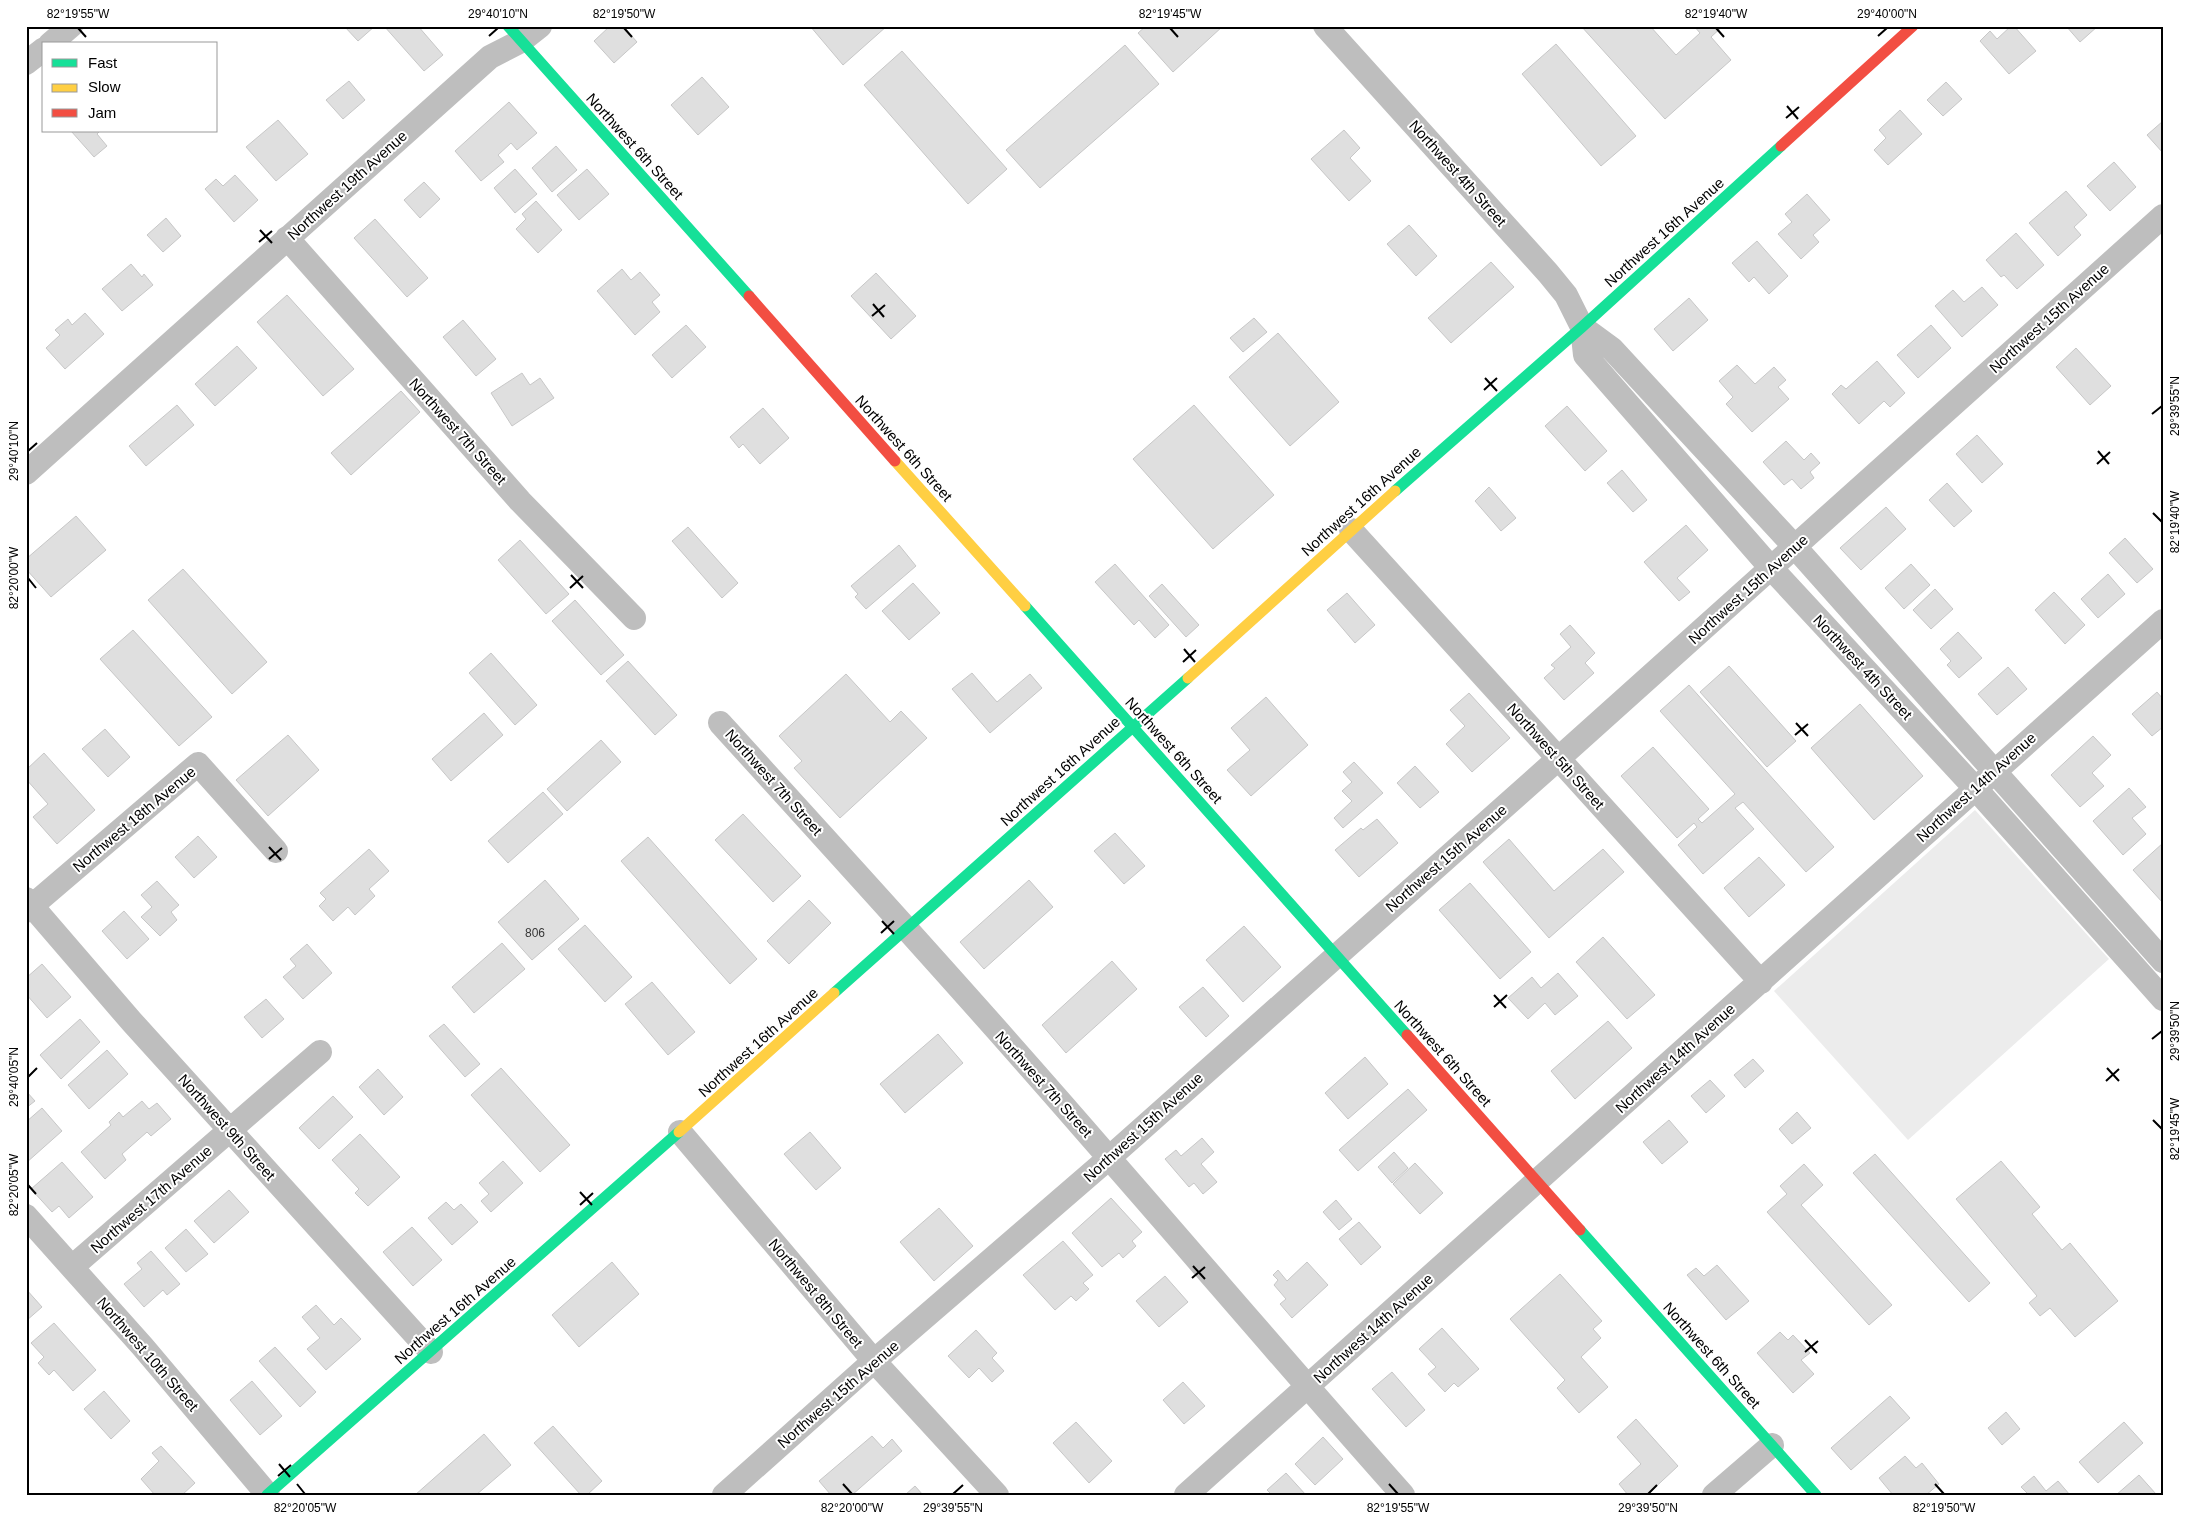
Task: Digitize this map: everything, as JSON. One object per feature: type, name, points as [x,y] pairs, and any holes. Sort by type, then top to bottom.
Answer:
[{"type":"street","points":[[52,42],[71,26]]},
{"type":"street","name":"Northwest 19th Avenue","points":[[26,473],[515,34],[540,26]]},
{"type":"street","name":"Northwest 4th Street","points":[[1325,26],[1566,295],[1582,327],[1586,355],[1771,568],[1975,788],[2163,999]]},
{"type":"street","name":"Northwest 16th Avenue","points":[[268,1495],[680,1132],[906,927],[1133,727],[1351,530],[1582,327],[1913,26]]},
{"type":"street","name":"Northwest 6th Street","points":[[515,34],[1816,1495]]},
{"type":"street","points":[[26,63],[42,51]]},
{"type":"street","name":"Northwest 15th Avenue","points":[[724,1495],[1109,1158],[1558,759],[2163,216]]},
{"type":"street","name":"Northwest 7th Street","points":[[287,238],[520,501],[634,618]]},
{"type":"street","name":"Northwest 4th Street","points":[[1582,327],[1612,349],[1795,547],[2163,961]]},
{"type":"street","name":"Northwest 5th Street","points":[[1351,530],[1761,982]]},
{"type":"street","name":"Northwest 14th Avenue","points":[[1186,1495],[1761,982],[1993,771],[2163,621]]},
{"type":"street","name":"Northwest 7th Street","points":[[720,723],[906,927],[1109,1158],[1306,1387],[1403,1495]]},
{"type":"street","name":"Northwest 18th Avenue","points":[[28,905],[198,764],[276,851]]},
{"type":"street","name":"Northwest 9th Street","points":[[28,905],[431,1352]]},
{"type":"street","name":"Northwest 17th Avenue","points":[[72,1267],[320,1052]]},
{"type":"street","name":"Northwest 8th Street","points":[[680,1132],[874,1362],[997,1495]]},
{"type":"street","name":"Northwest 10th Street","points":[[26,1216],[143,1347],[268,1495]]},
{"type":"street","points":[[1714,1495],[1772,1446]]},
{"type":"shaded area","points":[[1975,810],[2109,959],[1908,1140],[1774,991]]},
{"type":"building","points":[[344,26],[375,26],[358,41]]},
{"type":"building","points":[[384,26],[418,26],[443,55],[424,71]]},
{"type":"building","points":[[610,26],[623,26],[637,42],[614,63],[594,41]]},
{"type":"building","points":[[810,26],[887,26],[843,65]]},
{"type":"building","points":[[1146,26],[1223,26],[1173,72],[1138,33]]},
{"type":"building","points":[[1581,26],[1650,26],[1676,55],[1700,33],[1694,26],[1723,26],[1711,37],[1731,60],[1665,119]]},
{"type":"building","points":[[2011,26],[2014,26],[2036,51],[2009,74],[1980,41],[1990,31],[1997,39]]},
{"type":"building","points":[[2066,26],[2098,26],[2080,42]]},
{"type":"building","points":[[1556,44],[1636,136],[1601,166],[1522,74]]},
{"type":"building","points":[[1125,45],[1159,84],[1040,188],[1006,150]]},
{"type":"building","points":[[902,51],[1007,169],[968,204],[864,85]]},
{"type":"building","points":[[702,77],[729,107],[698,135],[671,105]]},
{"type":"building","points":[[349,81],[365,100],[343,119],[326,100]]},
{"type":"building","points":[[1946,82],[1962,99],[1943,116],[1927,100]]},
{"type":"building","points":[[509,102],[537,133],[517,150],[511,143],[498,155],[504,162],[481,181],[455,151]]},
{"type":"building","points":[[1900,110],[1922,134],[1888,165],[1874,150],[1886,138],[1879,130]]},
{"type":"building","points":[[278,120],[308,154],[276,181],[246,147]]},
{"type":"building","points":[[2163,121],[2163,153],[2147,135]]},
{"type":"building","points":[[1344,130],[1360,148],[1350,158],[1371,181],[1349,201],[1311,159]]},
{"type":"building","points":[[72,132],[99,132],[97,134],[107,146],[94,157]]},
{"type":"building","points":[[556,146],[577,170],[552,192],[532,168]]},
{"type":"building","points":[[2114,162],[2136,187],[2110,211],[2087,186]]},
{"type":"building","points":[[515,169],[537,194],[515,213],[494,188]]},
{"type":"building","points":[[587,169],[609,194],[579,220],[557,195]]},
{"type":"building","points":[[235,175],[258,200],[234,222],[205,189],[216,179],[223,186]]},
{"type":"building","points":[[424,182],[440,199],[420,218],[404,200]]},
{"type":"building","points":[[2066,191],[2087,215],[2074,227],[2081,235],[2058,256],[2029,223]]},
{"type":"building","points":[[1807,194],[1830,220],[1813,235],[1819,242],[1801,259],[1778,234],[1792,222],[1785,214]]},
{"type":"building","points":[[536,201],[562,230],[538,253],[516,229],[526,219],[522,214]]},
{"type":"building","points":[[166,218],[181,236],[163,252],[147,235]]},
{"type":"building","points":[[375,219],[428,278],[407,297],[354,238]]},
{"type":"building","points":[[1409,225],[1437,256],[1416,276],[1387,244]]},
{"type":"building","points":[[2016,233],[2044,265],[2017,289],[2004,275],[2001,277],[1986,260]]},
{"type":"building","points":[[1757,241],[1788,276],[1769,294],[1754,277],[1749,282],[1732,263]]},
{"type":"building","points":[[1491,262],[1514,287],[1451,343],[1428,318]]},
{"type":"building","points":[[131,264],[142,277],[144,274],[153,285],[122,311],[102,289]]},
{"type":"building","points":[[622,269],[631,280],[640,272],[660,295],[652,302],[660,312],[635,335],[597,291]]},
{"type":"building","points":[[876,273],[916,316],[891,339],[851,296]]},
{"type":"building","points":[[1982,287],[1998,305],[1962,337],[1935,306],[1953,290],[1964,302]]},
{"type":"building","points":[[287,295],[354,369],[323,396],[257,322]]},
{"type":"building","points":[[1689,298],[1708,320],[1673,351],[1654,329]]},
{"type":"building","points":[[85,313],[104,334],[65,369],[46,348],[60,335],[55,330],[68,319],[72,325]]},
{"type":"building","points":[[1254,318],[1267,332],[1243,352],[1230,338]]},
{"type":"building","points":[[463,320],[496,359],[476,376],[443,337]]},
{"type":"building","points":[[686,325],[706,347],[672,378],[652,355]]},
{"type":"building","points":[[1931,325],[1951,348],[1918,378],[1897,355]]},
{"type":"building","points":[[1278,333],[1339,402],[1290,446],[1229,377]]},
{"type":"building","points":[[237,346],[257,368],[215,406],[195,384]]},
{"type":"building","points":[[2076,348],[2111,386],[2090,405],[2056,367]]},
{"type":"building","points":[[1877,361],[1905,393],[1890,407],[1884,401],[1859,424],[1832,394],[1841,385],[1846,389]]},
{"type":"building","points":[[1737,365],[1755,384],[1774,367],[1786,380],[1778,387],[1789,399],[1752,432],[1726,404],[1733,397],[1719,381]]},
{"type":"building","points":[[522,373],[530,385],[540,378],[554,398],[512,426],[491,393]]},
{"type":"building","points":[[401,391],[420,412],[351,475],[331,453]]},
{"type":"building","points":[[177,405],[194,425],[146,466],[129,446]]},
{"type":"building","points":[[1194,405],[1274,495],[1213,549],[1133,459]]},
{"type":"building","points":[[1567,406],[1607,451],[1585,471],[1545,426]]},
{"type":"building","points":[[763,408],[789,438],[760,464],[743,444],[739,448],[730,437]]},
{"type":"building","points":[[1977,435],[2003,464],[1982,483],[1956,454]]},
{"type":"building","points":[[1786,441],[1804,460],[1811,453],[1820,463],[1810,472],[1814,478],[1801,489],[1792,479],[1784,485],[1763,462]]},
{"type":"building","points":[[1622,470],[1647,500],[1633,512],[1607,483]]},
{"type":"building","points":[[1947,483],[1972,511],[1954,527],[1929,500]]},
{"type":"building","points":[[1489,487],[1516,518],[1501,531],[1475,501]]},
{"type":"building","points":[[1886,507],[1906,529],[1861,570],[1840,548]]},
{"type":"building","points":[[76,516],[106,550],[51,597],[26,569],[26,559]]},
{"type":"building","points":[[1686,525],[1708,550],[1677,578],[1690,592],[1679,601],[1644,562]]},
{"type":"building","points":[[688,527],[738,583],[722,598],[672,541]]},
{"type":"building","points":[[2125,538],[2153,569],[2137,583],[2109,553]]},
{"type":"building","points":[[520,540],[569,594],[546,614],[498,560]]},
{"type":"building","points":[[899,545],[916,566],[866,609],[855,597],[858,594],[851,586]]},
{"type":"building","points":[[1115,564],[1169,625],[1155,638],[1139,620],[1134,625],[1095,582]]},
{"type":"building","points":[[1911,564],[1930,585],[1904,609],[1885,588]]},
{"type":"building","points":[[183,569],[267,662],[232,694],[148,600]]},
{"type":"building","points":[[2108,574],[2125,594],[2098,618],[2081,599]]},
{"type":"building","points":[[913,583],[940,613],[909,640],[882,611]]},
{"type":"building","points":[[1162,584],[1199,625],[1186,637],[1149,596]]},
{"type":"building","points":[[1935,589],[1953,609],[1931,629],[1913,610]]},
{"type":"building","points":[[2054,592],[2085,625],[2065,644],[2035,610]]},
{"type":"building","points":[[1347,593],[1375,625],[1355,643],[1327,610]]},
{"type":"building","points":[[575,600],[624,655],[601,675],[552,621]]},
{"type":"building","points":[[1570,625],[1595,653],[1585,663],[1594,673],[1564,700],[1544,678],[1555,668],[1551,665],[1571,647],[1560,634]]},
{"type":"building","points":[[133,630],[212,717],[179,746],[100,659]]},
{"type":"building","points":[[1958,632],[1982,658],[1959,678],[1947,665],[1951,661],[1940,649]]},
{"type":"building","points":[[491,653],[537,705],[515,725],[469,673]]},
{"type":"building","points":[[628,661],[677,715],[655,735],[606,681]]},
{"type":"building","points":[[1729,666],[1796,741],[1767,767],[1700,692]]},
{"type":"building","points":[[2008,667],[2027,689],[1997,715],[1978,694]]},
{"type":"building","points":[[972,673],[997,702],[1030,674],[1042,688],[990,733],[952,689]]},
{"type":"building","points":[[846,674],[890,722],[901,711],[927,738],[840,818],[794,768],[802,761],[779,736]]},
{"type":"building","points":[[1689,685],[1834,847],[1806,872],[1743,802],[1735,808],[1754,829],[1703,874],[1678,845],[1697,827],[1694,823],[1677,838],[1621,776],[1653,747],[1709,809],[1698,819],[1702,823],[1735,794],[1660,711]]},
{"type":"building","points":[[2157,692],[2163,699],[2163,727],[2152,736],[2132,714]]},
{"type":"building","points":[[1469,693],[1510,738],[1472,772],[1446,744],[1465,726],[1450,710]]},
{"type":"building","points":[[1266,697],[1308,745],[1251,796],[1227,770],[1250,750],[1231,728]]},
{"type":"building","points":[[1860,704],[1923,776],[1874,820],[1811,748]]},
{"type":"building","points":[[484,713],[503,735],[451,781],[432,759]]},
{"type":"building","points":[[105,729],[130,757],[108,777],[82,749]]},
{"type":"building","points":[[288,735],[319,770],[268,816],[236,780]]},
{"type":"building","points":[[2093,736],[2111,755],[2092,773],[2104,786],[2080,807],[2051,775]]},
{"type":"building","points":[[601,740],[621,762],[567,811],[547,789]]},
{"type":"building","points":[[44,753],[95,810],[57,844],[33,817],[48,804],[26,779],[26,770]]},
{"type":"building","points":[[1354,762],[1383,793],[1343,828],[1334,818],[1352,801],[1342,791],[1352,782],[1343,772]]},
{"type":"building","points":[[1415,766],[1439,792],[1420,808],[1397,783]]},
{"type":"building","points":[[2129,788],[2146,807],[2132,818],[2146,834],[2123,855],[2093,821]]},
{"type":"building","points":[[543,792],[563,814],[508,863],[488,841]]},
{"type":"building","points":[[743,814],[801,876],[773,902],[715,840]]},
{"type":"building","points":[[1377,819],[1398,843],[1359,877],[1335,850],[1361,828],[1363,830]]},
{"type":"building","points":[[1115,833],[1145,866],[1124,884],[1094,851]]},
{"type":"building","points":[[198,836],[217,857],[194,878],[175,857]]},
{"type":"building","points":[[648,837],[757,959],[730,984],[621,861]]},
{"type":"building","points":[[1509,839],[1554,891],[1603,849],[1624,872],[1549,938],[1483,862]]},
{"type":"building","points":[[2163,843],[2163,903],[2133,870]]},
{"type":"building","points":[[369,849],[389,871],[369,889],[375,896],[355,915],[348,907],[333,921],[319,906],[326,899],[320,893]]},
{"type":"building","points":[[1759,857],[1785,885],[1749,917],[1724,888]]},
{"type":"building","points":[[545,880],[579,919],[532,960],[498,922]]},
{"type":"building","points":[[1029,880],[1053,907],[984,969],[960,942]]},
{"type":"building","points":[[157,881],[179,905],[171,912],[177,920],[160,936],[141,917],[152,907],[141,895]]},
{"type":"building","points":[[1470,883],[1531,952],[1500,979],[1439,910]]},
{"type":"building","points":[[809,900],[831,923],[789,964],[767,941]]},
{"type":"building","points":[[124,911],[149,939],[127,959],[102,931]]},
{"type":"building","points":[[585,925],[632,977],[605,1002],[558,949]]},
{"type":"building","points":[[1244,926],[1281,967],[1243,1002],[1206,960]]},
{"type":"building","points":[[1603,937],[1655,995],[1627,1019],[1576,962]]},
{"type":"building","points":[[502,943],[525,969],[474,1013],[452,987]]},
{"type":"building","points":[[307,944],[332,973],[303,999],[283,977],[296,966],[290,959]]},
{"type":"building","points":[[1112,961],[1137,989],[1066,1053],[1042,1025]]},
{"type":"building","points":[[42,964],[71,997],[47,1018],[26,994],[26,978]]},
{"type":"building","points":[[1558,973],[1578,996],[1555,1015],[1545,1003],[1528,1019],[1508,998],[1532,977],[1541,988]]},
{"type":"building","points":[[652,982],[695,1032],[668,1055],[625,1004]]},
{"type":"building","points":[[1203,987],[1229,1016],[1206,1037],[1179,1007]]},
{"type":"building","points":[[266,999],[284,1019],[262,1038],[244,1017]]},
{"type":"building","points":[[80,1019],[100,1042],[61,1079],[40,1055]]},
{"type":"building","points":[[1608,1021],[1632,1048],[1575,1099],[1551,1071]]},
{"type":"building","points":[[444,1024],[480,1064],[465,1077],[429,1036]]},
{"type":"building","points":[[938,1034],[963,1063],[905,1113],[880,1084]]},
{"type":"building","points":[[107,1050],[128,1074],[89,1109],[68,1085]]},
{"type":"building","points":[[1365,1057],[1388,1084],[1348,1119],[1325,1093]]},
{"type":"building","points":[[1753,1059],[1764,1071],[1745,1088],[1734,1075]]},
{"type":"building","points":[[501,1068],[570,1145],[540,1172],[471,1095]]},
{"type":"building","points":[[378,1069],[403,1097],[384,1115],[359,1087]]},
{"type":"building","points":[[1710,1080],[1725,1096],[1706,1113],[1691,1096]]},
{"type":"building","points":[[1408,1089],[1427,1110],[1358,1171],[1339,1150]]},
{"type":"building","points":[[26,1091],[35,1101],[26,1108]]},
{"type":"building","points":[[333,1096],[353,1117],[319,1149],[299,1128]]},
{"type":"building","points":[[142,1101],[149,1109],[157,1103],[171,1119],[151,1136],[147,1132],[122,1154],[126,1160],[105,1179],[81,1152],[111,1125],[109,1122],[119,1112],[123,1117]]},
{"type":"building","points":[[42,1108],[62,1131],[26,1163],[26,1122]]},
{"type":"building","points":[[1797,1112],[1811,1128],[1792,1144],[1779,1129]]},
{"type":"building","points":[[1669,1120],[1688,1142],[1662,1164],[1643,1142]]},
{"type":"building","points":[[810,1132],[841,1168],[816,1190],[784,1154]]},
{"type":"building","points":[[360,1134],[400,1177],[368,1206],[355,1193],[359,1189],[332,1160]]},
{"type":"building","points":[[1202,1138],[1214,1152],[1201,1164],[1217,1182],[1203,1194],[1194,1183],[1189,1187],[1165,1159],[1176,1150],[1181,1156]]},
{"type":"building","points":[[1394,1152],[1408,1168],[1392,1183],[1378,1167]]},
{"type":"building","points":[[1875,1154],[1990,1283],[1969,1302],[1853,1173]]},
{"type":"building","points":[[503,1161],[523,1183],[491,1212],[481,1201],[489,1194],[479,1183]]},
{"type":"building","points":[[2001,1161],[2040,1207],[2032,1214],[2062,1250],[2070,1243],[2118,1301],[2075,1337],[2050,1308],[2040,1316],[2029,1303],[2037,1296],[1956,1199]]},
{"type":"building","points":[[62,1162],[93,1197],[69,1218],[59,1206],[52,1212],[31,1189]]},
{"type":"building","points":[[1415,1163],[1443,1193],[1420,1214],[1393,1184]]},
{"type":"building","points":[[1804,1164],[1823,1185],[1801,1205],[1892,1305],[1869,1325],[1767,1212],[1787,1194],[1780,1186]]},
{"type":"building","points":[[229,1190],[249,1212],[214,1243],[194,1221]]},
{"type":"building","points":[[1111,1198],[1142,1232],[1132,1241],[1136,1246],[1123,1258],[1119,1253],[1102,1267],[1072,1233]]},
{"type":"building","points":[[1336,1200],[1352,1219],[1339,1230],[1323,1212]]},
{"type":"building","points":[[446,1202],[454,1210],[461,1204],[478,1222],[452,1245],[428,1218]]},
{"type":"building","points":[[939,1208],[973,1246],[934,1281],[900,1242]]},
{"type":"building","points":[[1359,1222],[1381,1247],[1361,1265],[1339,1239]]},
{"type":"building","points":[[412,1227],[442,1260],[413,1286],[383,1252]]},
{"type":"building","points":[[186,1229],[208,1254],[186,1272],[165,1248]]},
{"type":"building","points":[[1063,1241],[1093,1275],[1083,1283],[1089,1289],[1076,1301],[1071,1296],[1055,1310],[1023,1275]]},
{"type":"building","points":[[151,1251],[180,1284],[167,1295],[163,1290],[144,1307],[124,1284],[142,1269],[137,1263]]},
{"type":"building","points":[[612,1262],[639,1294],[579,1347],[552,1315]]},
{"type":"building","points":[[1307,1262],[1328,1285],[1292,1318],[1280,1304],[1286,1299],[1274,1285],[1278,1280],[1273,1275],[1278,1270],[1287,1281]]},
{"type":"building","points":[[1717,1265],[1749,1301],[1726,1320],[1687,1275],[1696,1268],[1704,1276]]},
{"type":"building","points":[[1560,1274],[1602,1321],[1593,1329],[1601,1338],[1581,1357],[1608,1387],[1579,1413],[1557,1388],[1565,1380],[1510,1319]]},
{"type":"building","points":[[1165,1276],[1188,1302],[1159,1327],[1136,1301]]},
{"type":"building","points":[[26,1289],[42,1307],[26,1321]]},
{"type":"building","points":[[316,1305],[334,1325],[341,1318],[361,1339],[326,1370],[307,1349],[320,1338],[302,1317]]},
{"type":"building","points":[[54,1323],[96,1370],[73,1391],[54,1370],[49,1375],[38,1363],[44,1357],[31,1343]]},
{"type":"building","points":[[1442,1328],[1479,1369],[1458,1387],[1454,1383],[1445,1392],[1428,1374],[1436,1367],[1419,1349]]},
{"type":"building","points":[[976,1330],[997,1353],[992,1358],[1004,1371],[992,1382],[979,1368],[969,1378],[948,1356]]},
{"type":"building","points":[[1780,1332],[1788,1340],[1793,1335],[1810,1353],[1801,1360],[1814,1374],[1793,1393],[1757,1353]]},
{"type":"building","points":[[275,1347],[316,1392],[300,1407],[259,1361]]},
{"type":"building","points":[[1392,1372],[1425,1410],[1406,1427],[1372,1389]]},
{"type":"building","points":[[252,1381],[282,1416],[260,1435],[230,1400]]},
{"type":"building","points":[[1183,1382],[1205,1406],[1184,1424],[1163,1400]]},
{"type":"building","points":[[104,1391],[130,1421],[111,1439],[84,1409]]},
{"type":"building","points":[[1890,1396],[1910,1418],[1851,1470],[1831,1448]]},
{"type":"building","points":[[2006,1412],[2020,1429],[2002,1445],[1988,1428]]},
{"type":"building","points":[[1636,1419],[1678,1466],[1647,1495],[1628,1495],[1619,1484],[1641,1464],[1617,1437]]},
{"type":"building","points":[[1076,1422],[1112,1461],[1089,1483],[1053,1443]]},
{"type":"building","points":[[2124,1422],[2143,1443],[2098,1483],[2079,1462]]},
{"type":"building","points":[[553,1426],[602,1481],[587,1495],[581,1495],[534,1443]]},
{"type":"building","points":[[484,1434],[511,1465],[476,1495],[415,1495]]},
{"type":"building","points":[[872,1436],[883,1448],[892,1439],[902,1451],[852,1495],[831,1495],[819,1481]]},
{"type":"building","points":[[1323,1437],[1343,1459],[1315,1485],[1295,1464]]},
{"type":"building","points":[[161,1446],[195,1483],[182,1495],[155,1495],[141,1479],[159,1461],[152,1453]]},
{"type":"building","points":[[1905,1456],[1916,1468],[1922,1463],[1939,1484],[1926,1495],[1893,1495],[1879,1478]]},
{"type":"building","points":[[1286,1473],[1306,1495],[1270,1495],[1267,1490]]},
{"type":"building","points":[[2139,1475],[2156,1494],[2116,1495]]},
{"type":"building","points":[[2034,1476],[2046,1491],[2058,1481],[2070,1495],[2029,1495],[2021,1487]]},
{"type":"building","points":[[915,1486],[923,1495],[905,1495]]},
{"type":"traffic: fast","points":[[508,26],[749,296]]},
{"type":"traffic: fast","points":[[1395,491],[1582,327],[1781,146]]},
{"type":"traffic: fast","points":[[1025,606],[1407,1035]]},
{"type":"traffic: fast","points":[[834,993],[1188,678]]},
{"type":"traffic: fast","points":[[267,1495],[679,1132]]},
{"type":"traffic: fast","points":[[1580,1230],[1816,1495]]},
{"type":"traffic: slow","points":[[895,461],[1025,606]]},
{"type":"traffic: slow","points":[[1188,678],[1395,491]]},
{"type":"traffic: slow","points":[[679,1132],[834,993]]},
{"type":"traffic: jam","points":[[1781,146],[1913,26]]},
{"type":"traffic: jam","points":[[749,296],[895,461]]},
{"type":"traffic: jam","points":[[1407,1035],[1580,1230]]}]
